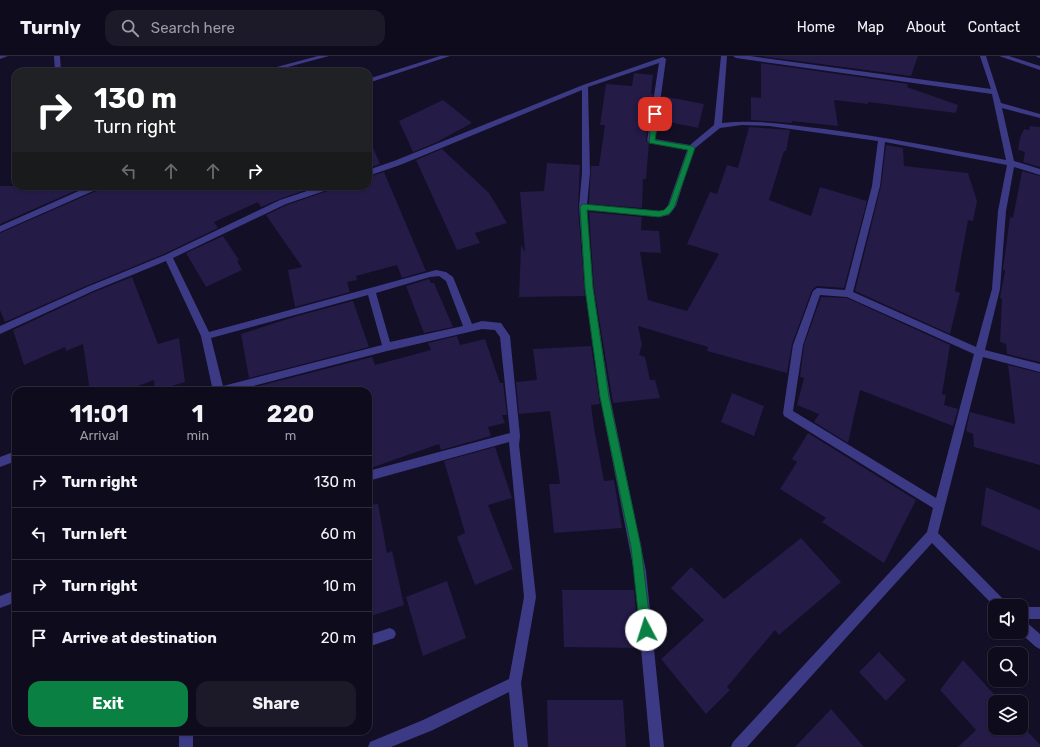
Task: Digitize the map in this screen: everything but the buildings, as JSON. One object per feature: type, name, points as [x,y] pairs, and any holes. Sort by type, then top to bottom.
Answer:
[{"type":"street","points":[[0,57],[5,56]]},
{"type":"street","points":[[57,56],[58,68]]},
{"type":"street","points":[[277,68],[326,56]]},
{"type":"street","points":[[372,80],[447,56]]},
{"type":"street","points":[[718,126],[724,56]]},
{"type":"street","points":[[736,56],[995,92]]},
{"type":"street","points":[[744,745],[932,536],[996,289],[1002,211],[1011,163],[995,92],[983,56]]},
{"type":"street","points":[[1002,56],[1040,68]]},
{"type":"street","points":[[372,172],[397,163],[585,86],[664,58],[651,141],[692,148]]},
{"type":"street","points":[[585,86],[586,173],[583,207],[589,288],[605,397],[640,571],[657,747]]},
{"type":"street","points":[[997,104],[1040,116]]},
{"type":"street","points":[[583,207],[659,214],[666,213],[672,206],[692,148],[718,126],[742,123],[769,124],[882,139],[1011,163],[1040,172]]},
{"type":"street","points":[[848,294],[876,186],[882,139]]},
{"type":"street","points":[[0,229],[89,190]]},
{"type":"street","points":[[0,330],[90,289],[168,257],[283,202],[318,190]]},
{"type":"street","points":[[168,257],[206,336],[218,387]]},
{"type":"street","points":[[206,336],[439,272],[446,274],[450,279],[469,328]]},
{"type":"street","points":[[371,291],[387,347]]},
{"type":"street","points":[[940,506],[788,413],[798,345],[817,291],[848,294],[980,352],[1040,368]]},
{"type":"street","points":[[234,387],[387,347],[482,325],[498,326],[506,336],[515,436],[514,444],[530,597],[515,683],[522,747]]},
{"type":"street","points":[[372,475],[515,436]]},
{"type":"street","points":[[0,462],[12,458]]},
{"type":"street","points":[[932,536],[995,599]]},
{"type":"street","points":[[0,602],[12,598]]},
{"type":"street","points":[[1028,612],[1040,613]]},
{"type":"street","points":[[1028,632],[1040,643]]},
{"type":"street","points":[[372,641],[390,634]]},
{"type":"street","points":[[375,747],[428,725],[515,683]]},
{"type":"street","points":[[186,735],[186,747]]},
{"type":"route","points":[[646,630],[636,547],[605,397],[589,288],[583,207],[659,214],[666,213],[672,206],[692,148],[651,141],[655,114]]}]
